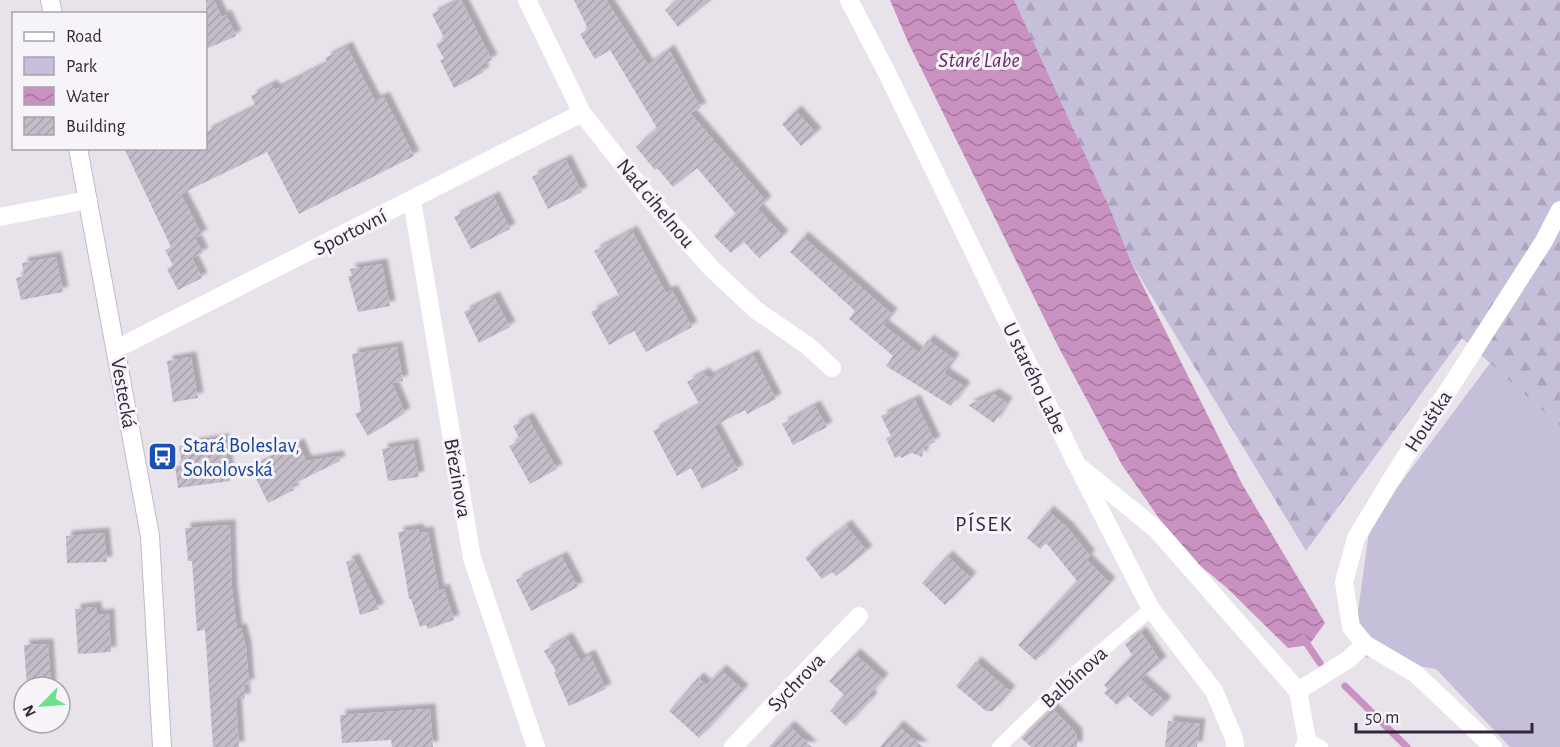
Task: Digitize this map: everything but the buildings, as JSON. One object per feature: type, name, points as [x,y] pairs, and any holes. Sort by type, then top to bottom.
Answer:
[{"type":"street","name":"Nad cihelnou","points":[[527,0],[582,113],[650,198],[712,269],[756,310],[808,346],[832,368]]},
{"type":"street","name":"U starého Labe","points":[[849,0],[1077,465],[1151,609],[1214,691],[1234,738],[1235,747]]},
{"type":"street","name":"Sportovní","points":[[116,349],[582,113]]},
{"type":"street","name":"Vestecká","points":[[78,150],[150,536],[162,747]]},
{"type":"street","points":[[0,217],[88,200]]},
{"type":"street","name":"Březinova","points":[[412,200],[472,558],[536,747]]},
{"type":"street","name":"Houštka","points":[[1365,644],[1351,627],[1344,582],[1356,538],[1544,241],[1560,210]]},
{"type":"street","points":[[1077,465],[1156,530],[1298,691],[1311,745]]},
{"type":"street","name":"Sychrova","points":[[733,747],[859,616]]},
{"type":"street","points":[[1298,691],[1349,659],[1365,644],[1416,674],[1493,747]]},
{"type":"lane","name":"Balbínova","points":[[999,747],[1073,675],[1151,609]]},
{"type":"green space","points":[[1011,0],[1560,0],[1560,426],[1462,338],[1306,551],[1131,262]]},
{"type":"green space","points":[[1490,363],[1560,426],[1560,747],[1510,747],[1436,669],[1352,655],[1370,524]]},
{"type":"water","name":"Staré Labe","points":[[890,0],[1014,0],[1110,209],[1131,262],[1242,484],[1325,623],[1309,645],[1288,648],[1226,587],[1182,551],[1122,465],[1059,348],[908,42]]},
{"type":"waterway","points":[[1303,638],[1320,663]]},
{"type":"waterway","points":[[1345,686],[1407,747]]},
{"type":"place","name":"Stará Boleslav, Sokolovská","points":[[162,457]]},
{"type":"district","name":"PÍSEK","points":[[984,523]]}]
